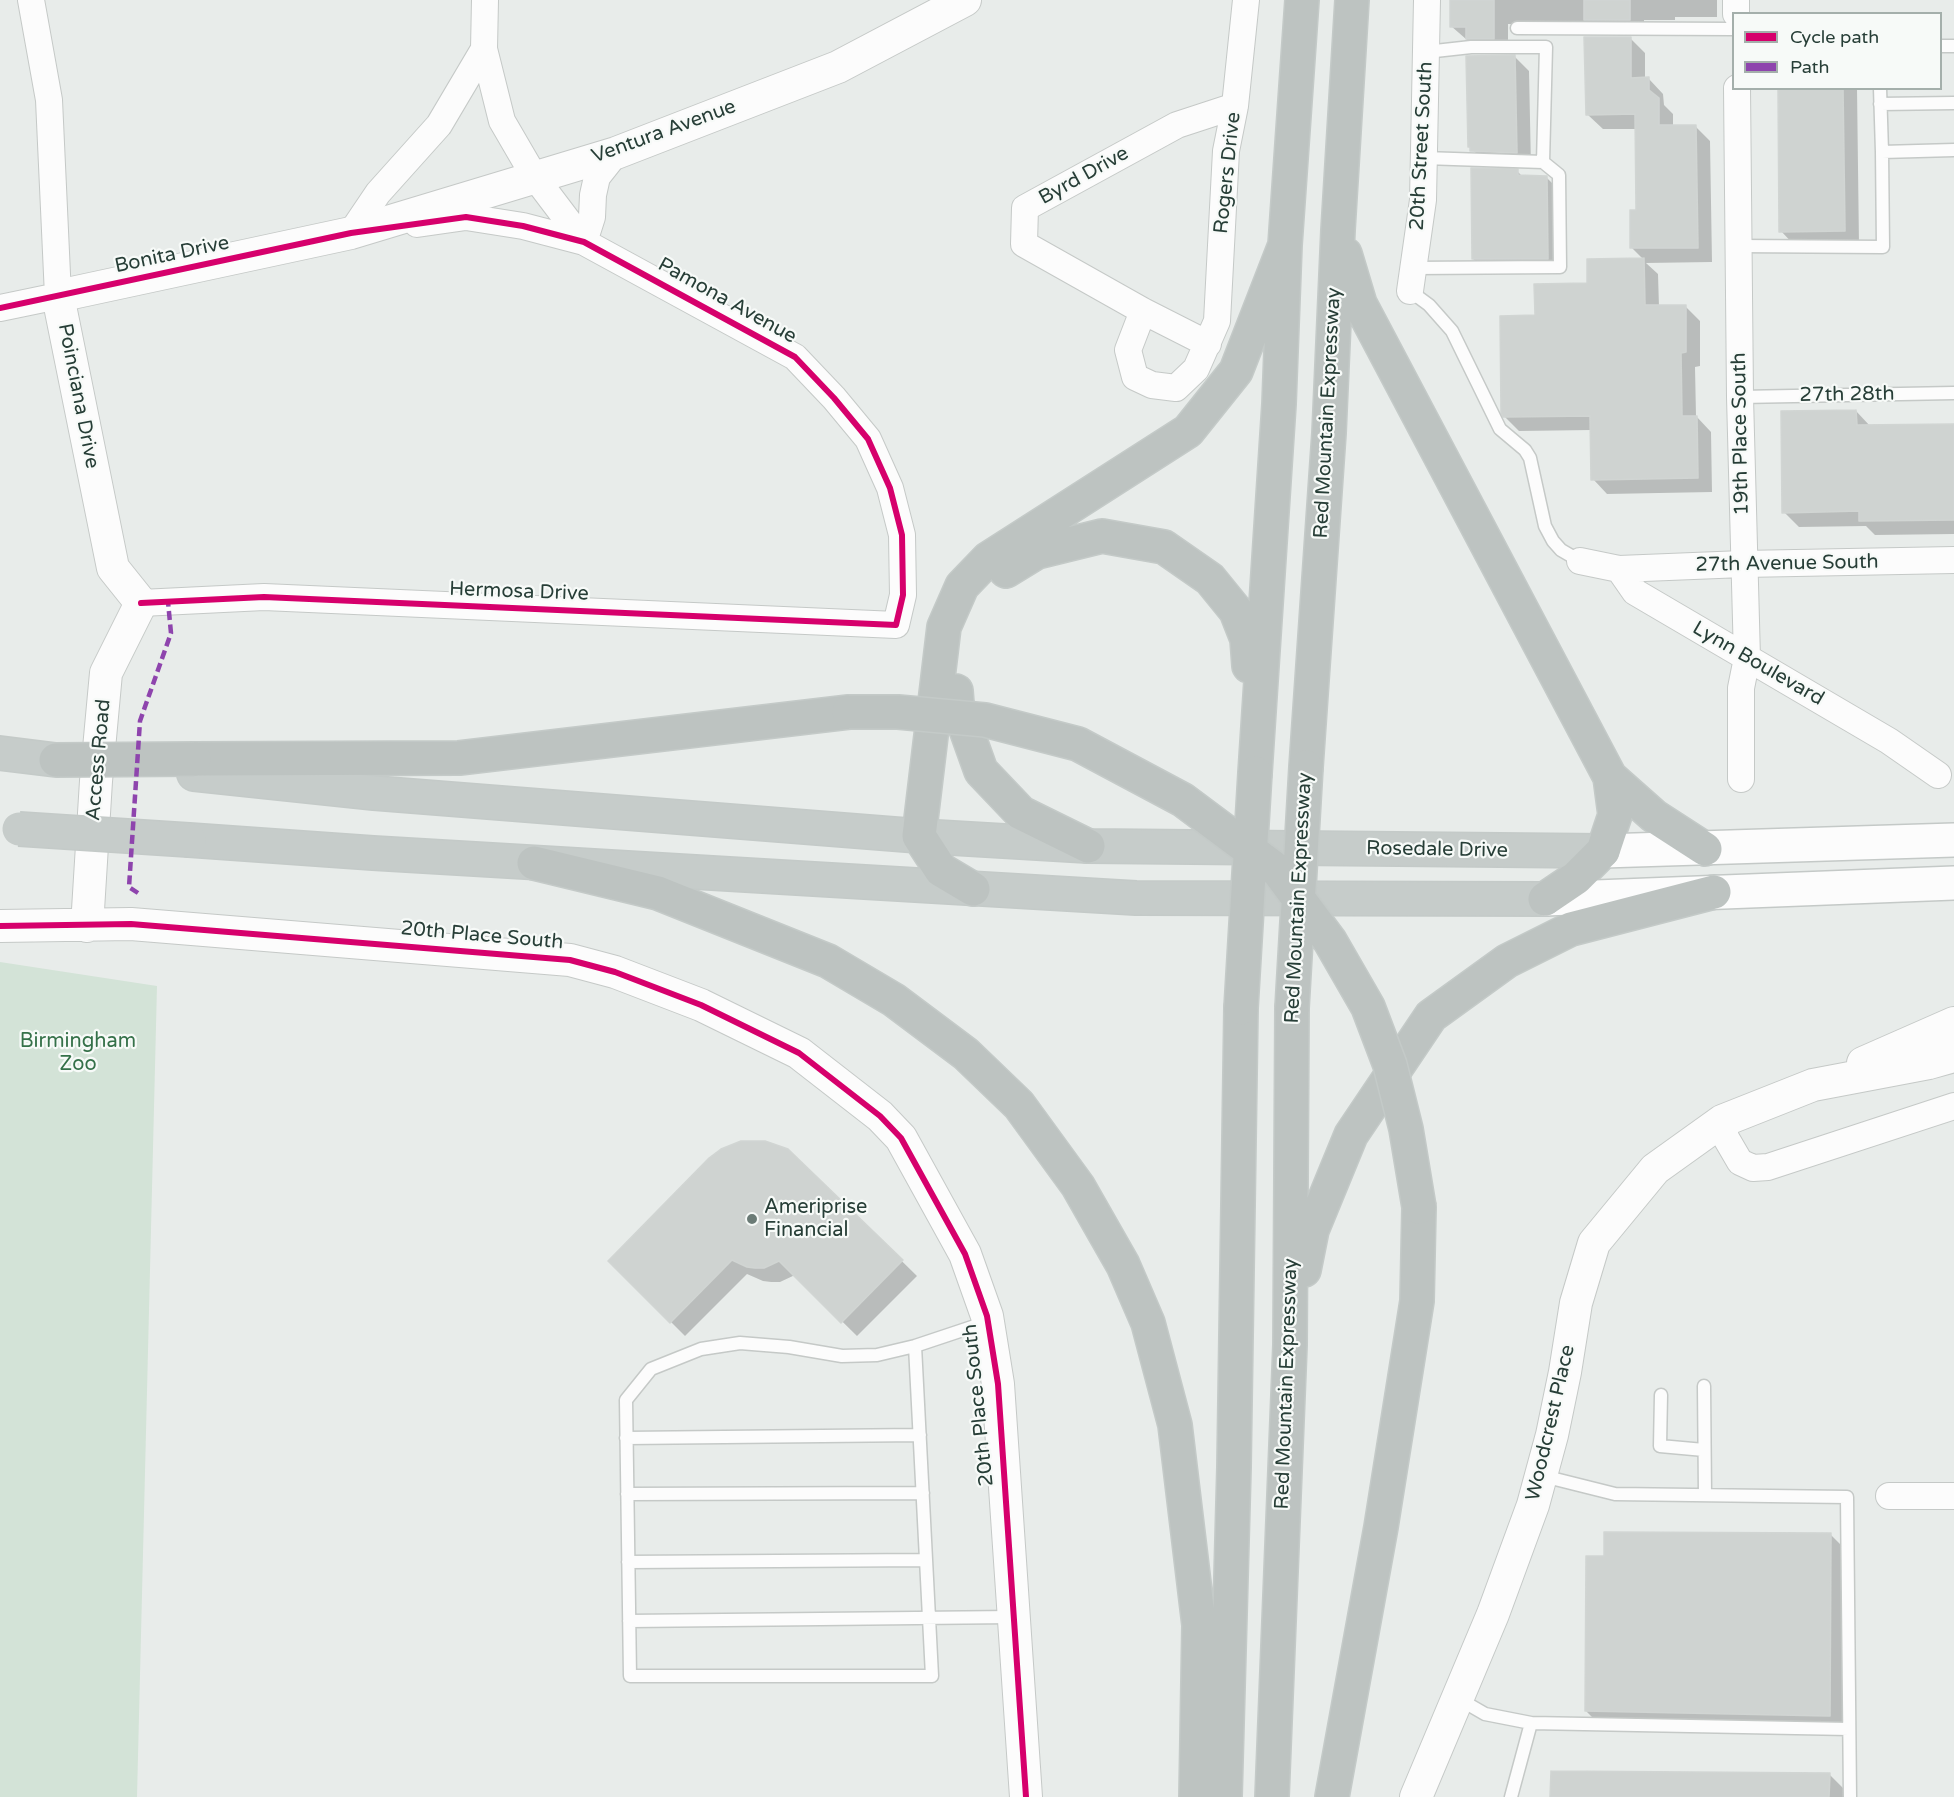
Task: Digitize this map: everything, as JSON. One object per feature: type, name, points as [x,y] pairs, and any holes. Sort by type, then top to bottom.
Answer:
[{"type":"highway","points":[[1225,1797],[1234,1456],[1241,1008],[1279,404],[1285,245],[1302,0]]},
{"type":"highway","name":"Red Mountain Expressway","points":[[1272,1797],[1290,1345],[1292,1008],[1305,767],[1329,433],[1352,0]]},
{"type":"highway","points":[[9,829],[534,863],[1136,898],[1545,899],[1576,878],[1603,851],[1615,814],[1610,777],[1360,304],[1338,230]]},
{"type":"highway","points":[[973,889],[941,870],[919,836],[944,627],[962,586],[988,559],[1188,431],[1236,371],[1285,245]]},
{"type":"highway","points":[[1088,846],[1021,813],[981,771],[957,704],[954,673],[966,630],[984,593],[1008,569],[1037,552],[1102,536],[1164,548],[1210,579],[1236,611],[1247,639],[1256,741]]},
{"type":"highway","points":[[27,756],[194,766],[459,758],[849,712],[898,712],[985,720],[1078,744],[1183,800],[1278,871],[1330,940],[1368,1007],[1390,1065],[1407,1130],[1419,1207],[1417,1301],[1381,1527],[1332,1797]]},
{"type":"highway","name":"Rosedale Drive","points":[[194,766],[374,793],[919,836],[1088,846],[1603,851]]},
{"type":"highway","points":[[1610,777],[1654,816],[1705,849]]},
{"type":"highway","points":[[534,863],[658,893],[828,961],[894,1000],[966,1054],[1020,1106],[1078,1186],[1123,1265],[1148,1323],[1175,1425],[1199,1625],[1196,1797]]},
{"type":"highway","points":[[1290,1345],[1312,1230],[1351,1135],[1431,1016],[1507,961],[1571,929],[1714,892]]},
{"type":"main road","name":"Rosedale Drive","points":[[1603,851],[1954,840]]},
{"type":"main road","points":[[1545,899],[1954,883]]},
{"type":"street","name":"Poinciana Drive","points":[[31,0],[49,100],[58,296],[113,568],[141,603]]},
{"type":"street","points":[[485,0],[484,49],[502,121],[534,176]]},
{"type":"street","name":"Ventura Avenue","points":[[351,233],[616,153],[838,67],[965,0]]},
{"type":"street","name":"Rogers Drive","points":[[1208,344],[1217,321],[1226,151],[1235,106],[1246,0]]},
{"type":"street","name":"20th Street South","points":[[1412,280],[1423,200],[1427,0]]},
{"type":"street","points":[[351,233],[378,193],[439,124],[484,49]]},
{"type":"street","name":"19th Place South","points":[[1737,90],[1740,398],[1747,658],[1741,688],[1741,779]]},
{"type":"street","name":"Byrd Drive","points":[[1208,344],[1143,311],[1024,244],[1025,208],[1178,124],[1235,106]]},
{"type":"street","points":[[584,242],[592,217],[597,177],[616,153]]},
{"type":"street","name":"Pamona Avenue","points":[[534,176],[584,242]]},
{"type":"street","name":"Pamona Avenue","points":[[351,233],[466,217],[523,226],[584,242],[795,357],[834,398],[868,439],[890,488],[902,535],[903,595],[896,625]]},
{"type":"street","name":"Bonita Drive","points":[[0,308],[351,233]]},
{"type":"street","points":[[1143,311],[1128,350],[1135,377],[1152,385],[1176,388],[1196,369],[1208,344]]},
{"type":"street","name":"27th Avenue South","points":[[1620,569],[1954,560]]},
{"type":"street","points":[[1580,561],[1620,569]]},
{"type":"street","name":"Lynn Boulevard","points":[[1620,569],[1635,592],[1889,741],[1938,775]]},
{"type":"street","name":"Hermosa Drive","points":[[141,603],[264,597],[896,625]]},
{"type":"street","name":"Access Road","points":[[87,926],[96,781],[106,673],[141,603]]},
{"type":"street","name":"20th Place South","points":[[0,926],[131,924],[570,960],[615,972],[701,1005],[799,1053],[880,1116],[901,1138],[965,1254],[988,1322],[998,1384],[1026,1797]]},
{"type":"street","points":[[1813,1085],[1954,1023]]},
{"type":"street","points":[[1813,1085],[1929,1063],[1954,1056]]},
{"type":"street","name":"Woodcrest Place","points":[[1416,1797],[1493,1614],[1533,1505],[1542,1476],[1565,1372],[1576,1303],[1594,1243],[1655,1169],[1722,1121],[1813,1085]]},
{"type":"street","points":[[1722,1121],[1726,1138],[1740,1162],[1753,1168],[1768,1167],[1954,1106]]},
{"type":"street","points":[[1889,1497],[1954,1497]]},
{"type":"lane","points":[[1517,28],[1732,29]]},
{"type":"lane","points":[[1426,52],[1470,47],[1546,47],[1543,162]]},
{"type":"lane","points":[[1738,246],[1882,247],[1880,90]]},
{"type":"lane","points":[[1881,104],[1954,103]]},
{"type":"lane","points":[[1882,152],[1954,150]]},
{"type":"lane","points":[[1424,158],[1543,162],[1559,175],[1560,267],[1412,280],[1429,305],[1452,331],[1500,429],[1525,450],[1530,458],[1545,526],[1553,541],[1561,550],[1580,561]]},
{"type":"lane","name":"27th 28th","points":[[1740,398],[1954,393]]},
{"type":"lane","points":[[915,1346],[932,1676],[630,1676],[626,1400],[651,1369],[701,1349],[740,1343],[789,1347],[842,1356],[877,1355],[915,1346],[988,1322]]},
{"type":"lane","points":[[1704,1386],[1705,1496]]},
{"type":"lane","points":[[1660,1395],[1660,1446],[1704,1450]]},
{"type":"lane","points":[[626,1438],[920,1435]]},
{"type":"lane","points":[[1542,1476],[1615,1494],[1847,1497],[1850,1797]]},
{"type":"lane","points":[[627,1494],[923,1493]]},
{"type":"lane","points":[[628,1562],[926,1560]]},
{"type":"lane","points":[[629,1621],[1013,1617]]},
{"type":"lane","points":[[1457,1698],[1485,1714],[1531,1723],[1849,1730]]},
{"type":"lane","points":[[1511,1797],[1531,1723]]},
{"type":"green space","name":"Birmingham Zoo","points":[[0,962],[157,986],[137,1797],[0,1797]]},
{"type":"building","points":[[1450,0],[1494,0],[1494,39],[1466,39],[1466,27],[1450,27]]},
{"type":"building","points":[[1584,0],[1630,0],[1630,20],[1584,20]]},
{"type":"building","points":[[1584,37],[1631,37],[1631,78],[1649,77],[1649,90],[1659,98],[1659,125],[1696,125],[1698,248],[1630,248],[1630,210],[1636,210],[1635,114],[1586,115]]},
{"type":"building","points":[[1515,55],[1517,153],[1470,151],[1468,147],[1466,56]]},
{"type":"building","points":[[1778,90],[1843,90],[1845,231],[1779,232]]},
{"type":"building","points":[[1471,168],[1518,169],[1518,175],[1547,176],[1548,259],[1472,259]]},
{"type":"building","points":[[1644,258],[1645,305],[1686,305],[1686,352],[1681,353],[1682,416],[1697,416],[1698,478],[1591,480],[1590,416],[1503,417],[1501,413],[1500,316],[1535,315],[1534,284],[1587,283],[1587,259]]},
{"type":"building","points":[[1856,410],[1857,425],[1954,424],[1954,520],[1859,521],[1859,511],[1782,513],[1781,411]]},
{"type":"building","points":[[741,1141],[765,1141],[788,1149],[903,1260],[841,1323],[779,1261],[764,1268],[755,1268],[732,1260],[670,1323],[608,1261],[709,1158],[721,1149]]},
{"type":"building","points":[[1604,1532],[1831,1533],[1830,1716],[1585,1711],[1586,1556],[1604,1556]]},
{"type":"building","points":[[1551,1771],[1830,1773],[1829,1797],[1550,1797]]},
{"type":"marked path","points":[[138,893],[129,887],[140,721],[171,633],[168,602]]},
{"type":"cycle path","points":[[0,308],[351,233],[466,217],[523,226],[584,242],[795,357],[834,398],[868,439],[890,488],[902,535],[903,595],[896,625],[264,597],[141,603]]},
{"type":"cycle path","points":[[0,926],[131,924],[570,960],[615,972],[701,1005],[799,1053],[880,1116],[901,1138],[965,1254],[987,1316],[998,1384],[1026,1797]]},
{"type":"place","name":"Ameriprise Financial","points":[[752,1219]]}]
